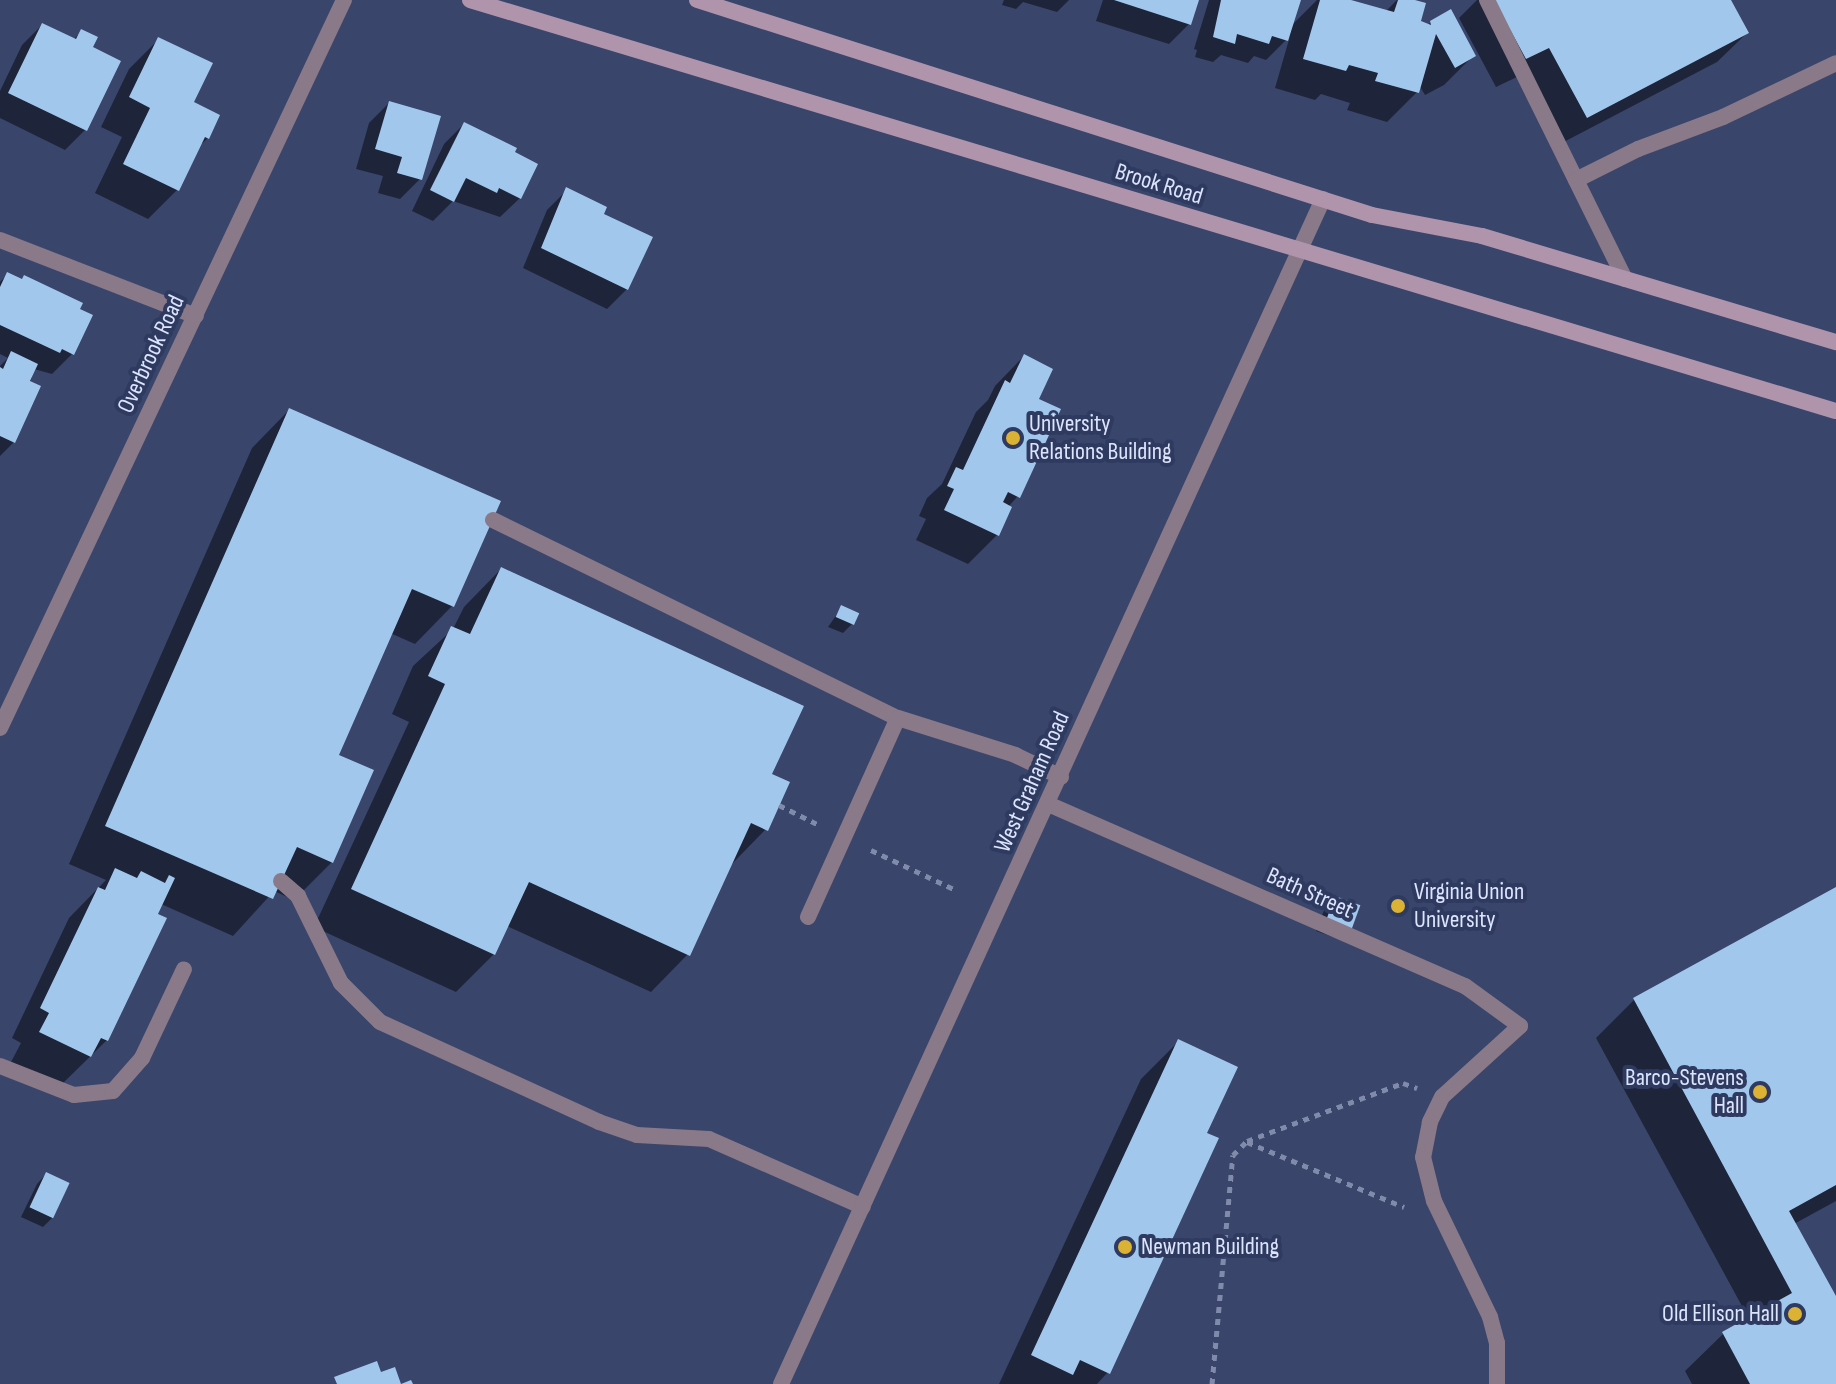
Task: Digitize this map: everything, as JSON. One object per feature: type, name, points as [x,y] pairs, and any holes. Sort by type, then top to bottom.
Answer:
[{"type":"main road","name":"Brook Road","points":[[470,0],[1836,411]]},
{"type":"main road","name":"Brook Road","points":[[697,0],[1372,215],[1482,236],[1836,342]]},
{"type":"street","name":"Overbrook Road","points":[[0,728],[344,0]]},
{"type":"street","points":[[1487,0],[1625,279]]},
{"type":"street","points":[[1576,180],[1638,149],[1723,117],[1836,63]]},
{"type":"street","name":"West Graham Road","points":[[781,1384],[1323,199]]},
{"type":"street","points":[[0,240],[196,316]]},
{"type":"street","points":[[493,520],[898,718],[1015,755],[1061,777]]},
{"type":"street","points":[[808,917],[898,718]]},
{"type":"street","name":"Bath Street","points":[[1048,804],[1465,986],[1520,1026],[1442,1097],[1430,1122],[1423,1157],[1434,1201],[1490,1317],[1497,1343],[1497,1384]]},
{"type":"street","points":[[281,881],[298,896],[341,983],[380,1022],[599,1122],[637,1135],[709,1139],[863,1207]]},
{"type":"street","points":[[0,1066],[74,1095],[113,1091],[142,1058],[184,969]]},
{"type":"path","points":[[779,805],[821,826]]},
{"type":"path","points":[[864,846],[954,889]]},
{"type":"path","points":[[1212,1384],[1233,1155],[1247,1141],[1403,1083],[1442,1097]]},
{"type":"path","points":[[1247,1141],[1412,1210],[1434,1201]]},
{"type":"building","points":[[1114,0],[1199,0],[1191,25]]},
{"type":"building","points":[[1221,0],[1301,0],[1288,41],[1272,36],[1269,44],[1237,34],[1235,44],[1213,37]]},
{"type":"building","points":[[1320,0],[1351,0],[1394,12],[1398,0],[1415,0],[1426,3],[1421,21],[1431,25],[1430,21],[1451,9],[1476,56],[1455,68],[1436,34],[1419,93],[1375,81],[1378,73],[1349,65],[1346,71],[1303,59]]},
{"type":"building","points":[[1494,0],[1731,0],[1749,33],[1587,118],[1549,48],[1526,59]]},
{"type":"building","points":[[42,23],[76,39],[81,29],[98,37],[93,47],[121,61],[87,131],[8,93]]},
{"type":"building","points":[[158,37],[213,63],[194,102],[220,115],[209,139],[205,137],[179,191],[123,164],[150,108],[129,97]]},
{"type":"building","points":[[389,101],[441,116],[422,180],[397,173],[402,157],[375,149]]},
{"type":"building","points":[[464,122],[517,148],[515,152],[538,164],[521,199],[499,188],[497,193],[466,178],[454,202],[430,190]]},
{"type":"building","points":[[566,187],[607,207],[604,214],[653,237],[628,290],[541,248]]},
{"type":"building","points":[[7,272],[22,279],[24,275],[83,303],[80,309],[93,315],[74,355],[62,349],[60,353],[0,325],[0,287]]},
{"type":"building","points":[[11,351],[38,364],[30,381],[41,386],[15,443],[0,436],[0,367],[3,369]]},
{"type":"building","name":"University Relations Building","points":[[1024,354],[1053,369],[1039,399],[1061,409],[1020,498],[1008,492],[1003,502],[1012,507],[999,536],[944,510],[954,489],[947,486],[956,467],[963,470],[1005,380],[1010,383]]},
{"type":"building","points":[[289,408],[501,501],[454,607],[412,589],[339,755],[374,770],[333,863],[297,847],[273,899],[105,826]]},
{"type":"building","points":[[501,567],[804,706],[772,774],[790,782],[768,831],[751,823],[690,956],[529,882],[495,955],[351,889],[445,684],[428,676],[451,626],[470,634]]},
{"type":"building","points":[[841,605],[859,613],[854,625],[836,617]]},
{"type":"building","points":[[115,868],[137,878],[141,871],[165,883],[169,875],[175,878],[158,914],[167,918],[108,1041],[101,1038],[91,1057],[39,1032],[49,1013],[40,1008],[98,887],[105,890]]},
{"type":"building","name":"Barco-Stevens Hall","points":[[1836,887],[1836,1185],[1789,1211],[1836,1296],[1836,1384],[1750,1384],[1722,1332],[1792,1293],[1633,998]]},
{"type":"building","points":[[1335,896],[1360,905],[1351,931],[1326,921]]},
{"type":"building","name":"Newman Building","points":[[1178,1039],[1238,1067],[1207,1133],[1219,1138],[1110,1374],[1080,1360],[1073,1375],[1031,1355]]},
{"type":"building","points":[[46,1172],[70,1183],[53,1218],[30,1207]]},
{"type":"building","points":[[377,1361],[381,1372],[395,1367],[401,1384],[337,1384],[334,1377]]},
{"type":"place","name":"University Relations Building","points":[[1013,438]]},
{"type":"place","name":"Virginia Union University","points":[[1398,906]]},
{"type":"place","name":"Barco-Stevens Hall","points":[[1760,1092]]},
{"type":"place","name":"Newman Building","points":[[1125,1247]]},
{"type":"place","name":"Old Ellison Hall","points":[[1795,1314]]}]
